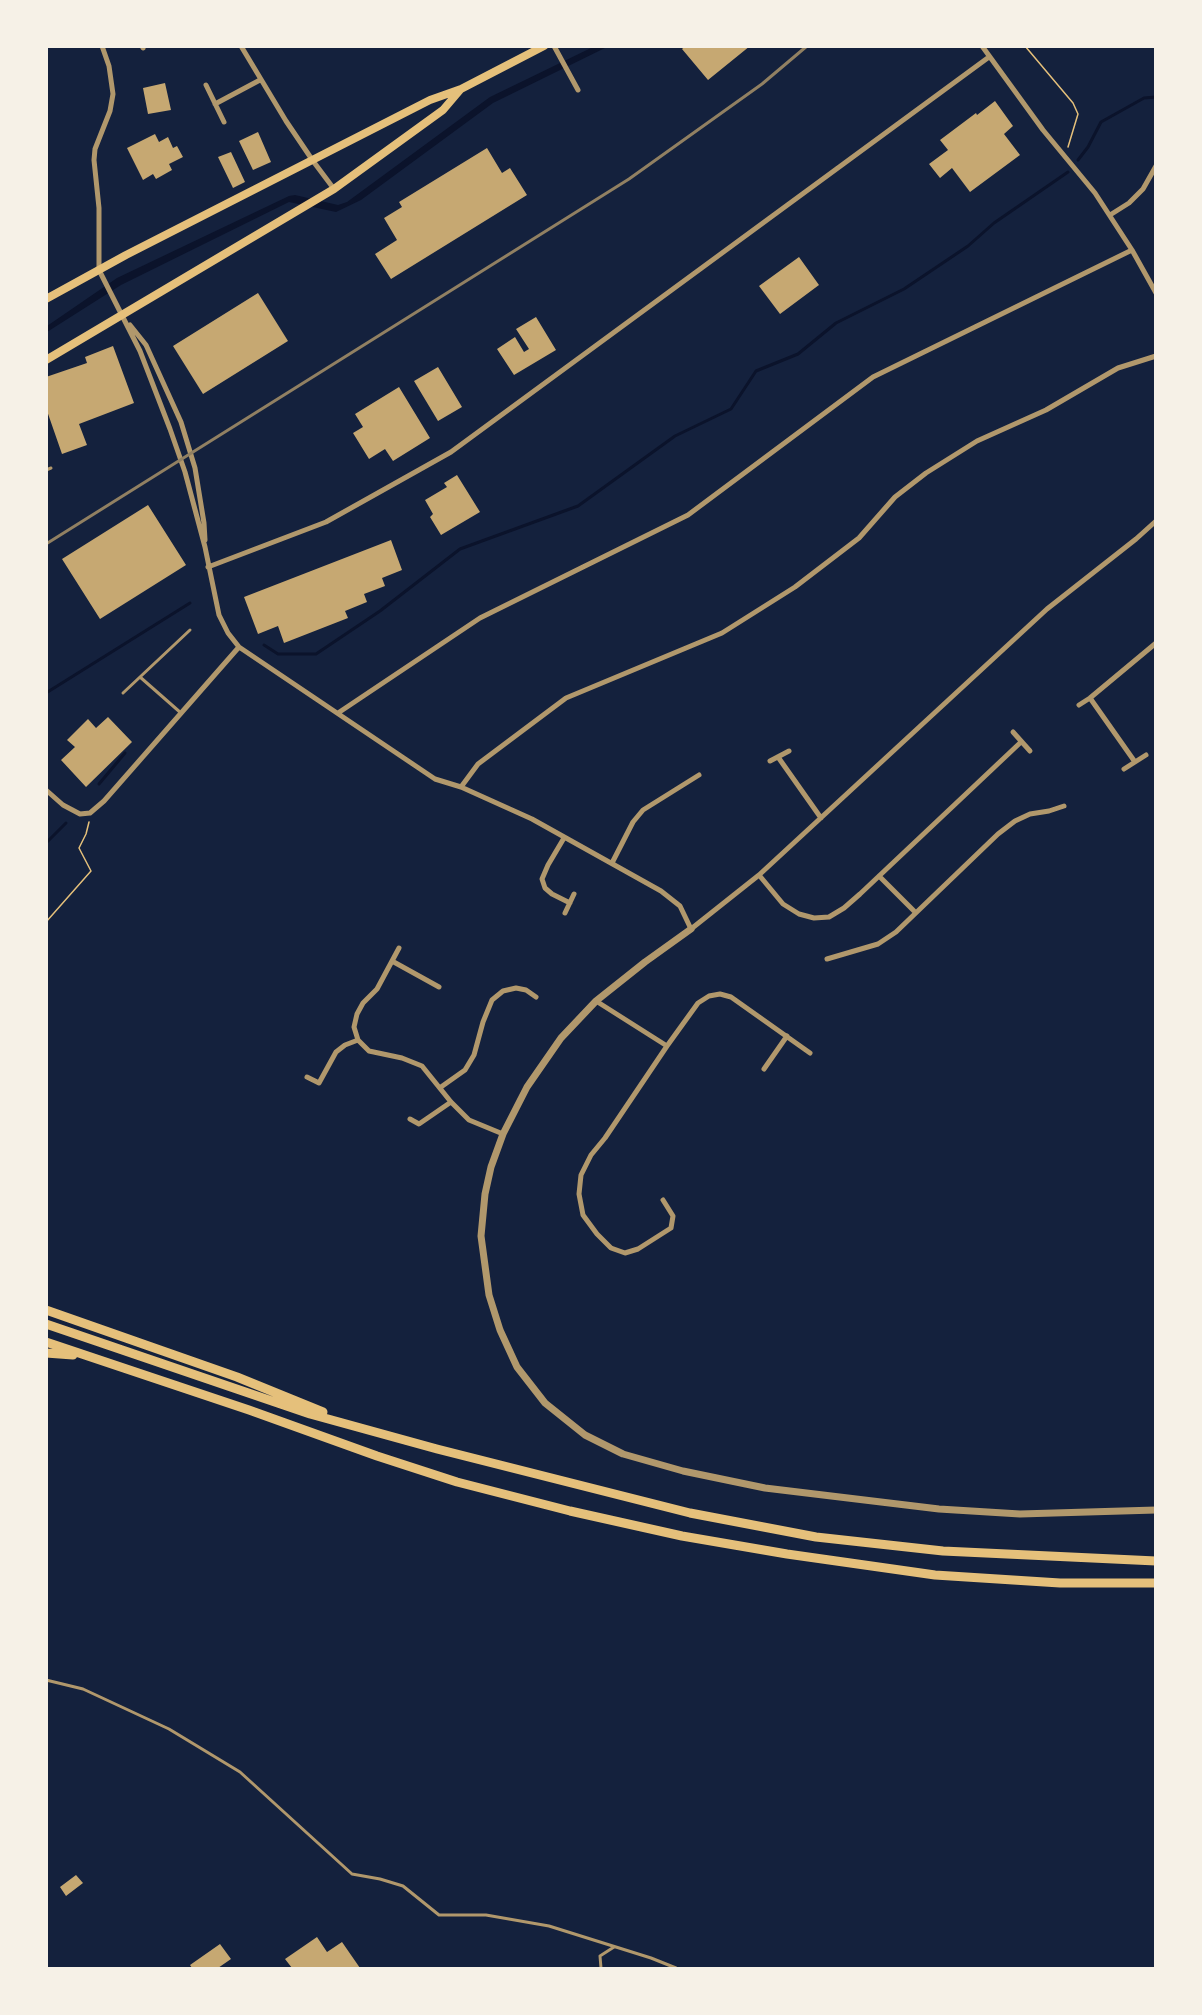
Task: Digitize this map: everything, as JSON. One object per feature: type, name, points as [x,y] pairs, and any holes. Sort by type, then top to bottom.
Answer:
[{"type":"highway","points":[[46,1310],[237,1377],[364,1429]]},
{"type":"highway","points":[[46,1324],[310,1414],[690,1513],[816,1537],[943,1551],[1155,1561]]},
{"type":"highway","points":[[46,1342],[457,1482],[570,1511],[682,1536],[935,1575],[1060,1583],[1155,1583]]},
{"type":"highway","points":[[46,1353],[88,1356]]},
{"type":"main road","points":[[46,299],[430,99],[461,89],[544,46]]},
{"type":"main road","points":[[46,360],[334,189],[443,110],[461,89]]},
{"type":"street","points":[[102,46],[109,66],[113,94],[110,111],[95,149],[94,160],[99,208],[99,270],[140,351],[170,429],[185,472],[205,547]]},
{"type":"street","points":[[241,46],[260,80],[334,189]]},
{"type":"street","points":[[554,46],[578,90]]},
{"type":"street","points":[[982,46],[1043,130],[1082,175],[1132,250],[1155,293]]},
{"type":"street","points":[[208,567],[326,522],[451,452],[989,57]]},
{"type":"street","points":[[215,104],[260,80]]},
{"type":"street","points":[[206,85],[224,122]]},
{"type":"street","points":[[1110,215],[1129,203],[1143,189],[1155,166]]},
{"type":"street","points":[[339,712],[480,618],[688,515],[873,377],[1132,250]]},
{"type":"street","points":[[122,314],[146,345],[181,422],[195,468],[208,567],[219,615],[228,633],[240,647],[435,779],[532,819],[661,891],[680,906],[691,929]]},
{"type":"street","points":[[461,788],[478,765],[566,698],[722,633],[795,586],[859,538],[895,497],[926,472],[977,441],[1046,410],[1118,368],[1155,356]]},
{"type":"street","points":[[1155,521],[1136,539],[1047,609],[759,875],[596,1001],[561,1038],[527,1087],[503,1134],[484,1194],[481,1236],[489,1295],[500,1330],[517,1367],[545,1403],[585,1435],[623,1454],[683,1471],[765,1488],[844,1499],[939,1509],[1020,1514],[1155,1510]]},
{"type":"street","points":[[1079,705],[1155,643]]},
{"type":"street","points":[[46,790],[63,805],[80,814],[90,813],[105,801],[240,647]]},
{"type":"street","points":[[1090,698],[1135,762]]},
{"type":"street","points":[[1013,732],[1030,751]]},
{"type":"street","points":[[759,875],[783,904],[799,914],[814,918],[829,917],[844,908],[879,876],[1020,742]]},
{"type":"street","points":[[770,761],[789,751]]},
{"type":"street","points":[[1124,769],[1146,755]]},
{"type":"street","points":[[778,757],[821,818]]},
{"type":"street","points":[[612,864],[633,822],[643,810],[699,775]]},
{"type":"street","points":[[827,959],[878,944],[896,932],[998,834],[1015,821],[1030,814],[1064,806]]},
{"type":"street","points":[[564,838],[542,879],[545,888],[570,903]]},
{"type":"street","points":[[879,876],[915,912]]},
{"type":"street","points":[[565,913],[574,894]]},
{"type":"street","points":[[399,948],[377,989],[363,1003],[357,1014],[354,1028],[358,1040],[369,1051],[402,1058],[423,1066],[441,1087],[450,1102],[469,1120],[503,1134]]},
{"type":"street","points":[[392,961],[439,987]]},
{"type":"street","points":[[441,1087],[465,1070],[474,1055],[492,1000],[502,991],[516,988],[526,990],[536,997]]},
{"type":"street","points":[[663,1200],[673,1216],[671,1228],[638,1249],[625,1253],[611,1248],[583,1215],[579,1194],[581,1175],[591,1155],[698,1003],[708,996],[720,994],[731,997],[810,1053]]},
{"type":"street","points":[[596,1001],[666,1046]]},
{"type":"street","points":[[764,1069],[787,1036]]},
{"type":"street","points":[[307,1077],[319,1083],[336,1052],[345,1045],[358,1040]]},
{"type":"street","points":[[410,1119],[419,1124],[450,1102]]},
{"type":"lane","points":[[123,693],[190,630]]},
{"type":"lane","points":[[140,677],[181,713]]},
{"type":"lane","points":[[46,1680],[83,1689],[169,1729],[240,1772],[352,1874],[403,1886],[439,1915],[486,1915],[549,1926],[676,1968]]},
{"type":"lane","points":[[601,1968],[600,1956],[615,1947]]},
{"type":"path","points":[[1026,46],[1073,103],[1078,114],[1065,156]]},
{"type":"path","points":[[46,922],[91,871],[79,848],[86,834],[90,813]]},
{"type":"water","points":[[593,47],[607,47],[493,103],[361,200],[336,212],[289,202],[121,285],[47,332],[47,326],[117,278],[289,196],[295,195],[338,205],[347,202],[490,97]]},
{"type":"building","points":[[685,46],[750,46],[708,80],[682,49]]},
{"type":"building","points":[[165,83],[171,110],[148,114],[143,88]]},
{"type":"building","points":[[995,101],[1013,126],[1004,134],[1020,155],[970,192],[952,168],[940,178],[929,164],[948,150],[940,140]]},
{"type":"building","points":[[258,132],[271,162],[253,170],[239,141]]},
{"type":"building","points":[[155,134],[159,142],[168,137],[173,148],[177,146],[183,157],[169,164],[172,170],[156,179],[153,174],[143,180],[127,148]]},
{"type":"building","points":[[487,148],[502,173],[510,168],[527,195],[391,279],[375,254],[397,240],[384,218],[402,207],[399,202]]},
{"type":"building","points":[[231,152],[245,182],[233,188],[218,157]]},
{"type":"building","points":[[799,257],[819,285],[780,314],[759,286]]},
{"type":"building","points":[[258,293],[288,341],[203,394],[173,346]]},
{"type":"building","points":[[536,317],[556,350],[514,375],[497,349],[515,337],[524,352],[529,349],[516,329]]},
{"type":"building","points":[[113,346],[134,403],[79,424],[87,445],[62,454],[46,408],[46,377],[87,363],[85,357]]},
{"type":"building","points":[[438,367],[462,407],[438,421],[414,381]]},
{"type":"building","points":[[399,387],[430,438],[393,461],[385,449],[369,459],[353,433],[363,427],[355,414]]},
{"type":"building","points":[[457,475],[480,512],[441,535],[430,517],[433,514],[425,500],[447,487],[444,483]]},
{"type":"building","points":[[148,505],[186,565],[100,619],[62,559]]},
{"type":"building","points":[[391,540],[402,570],[382,578],[385,586],[364,594],[367,602],[345,611],[348,618],[284,643],[278,626],[258,634],[244,597]]},
{"type":"building","points":[[108,717],[132,742],[86,787],[61,760],[75,747],[67,740],[88,719],[96,728]]},
{"type":"building","points":[[76,1875],[83,1883],[66,1896],[60,1887]]},
{"type":"building","points":[[317,1937],[327,1952],[342,1942],[360,1968],[292,1968],[285,1959]]},
{"type":"building","points":[[220,1944],[231,1959],[218,1968],[192,1968],[190,1965]]},
{"type":"waterway","points":[[1078,160],[1088,147],[1101,122],[1144,98],[1156,97]]},
{"type":"waterway","points":[[264,645],[278,654],[316,654],[380,611],[460,549],[578,506],[675,436],[731,409],[756,371],[798,354],[836,323],[904,289],[968,246],[994,223],[1068,172]]},
{"type":"waterway","points":[[46,693],[190,603]]},
{"type":"waterway","points":[[99,784],[125,753]]},
{"type":"waterway","points":[[46,843],[66,823]]},
{"type":"railway","points":[[46,544],[629,179],[762,84],[807,46]]}]
